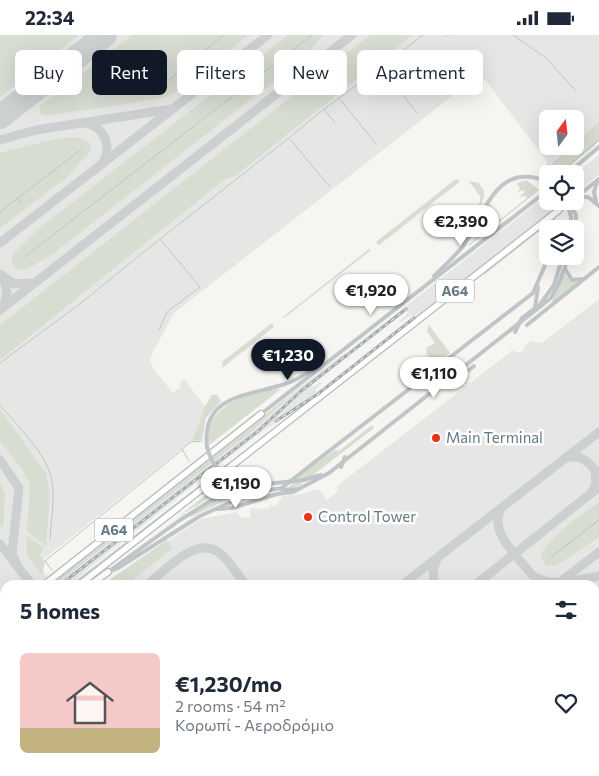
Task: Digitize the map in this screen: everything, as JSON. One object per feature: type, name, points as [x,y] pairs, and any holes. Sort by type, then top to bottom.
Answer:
[{"type":"highway","name":"Α64","points":[[85,580],[559,210]]},
{"type":"highway","name":"Α64","points":[[50,580],[261,414]]},
{"type":"highway","points":[[97,580],[108,572]]},
{"type":"street","points":[[578,165],[599,147]]},
{"type":"street","points":[[426,284],[465,244],[484,207],[496,190],[517,179],[539,179]]},
{"type":"street","points":[[584,191],[598,180]]},
{"type":"street","points":[[597,204],[594,192],[598,180]]},
{"type":"street","points":[[274,483],[244,483],[232,480],[214,464],[207,447],[209,423],[224,403],[235,397],[285,384],[326,362],[539,196]]},
{"type":"street","points":[[584,197],[588,197],[597,204]]},
{"type":"street","points":[[552,220],[559,210]]},
{"type":"street","points":[[108,572],[118,569],[183,525],[215,509],[250,493],[282,488],[291,483],[302,472],[533,293],[546,265]]},
{"type":"street","points":[[108,572],[180,520],[230,490],[304,480],[321,475],[539,305],[547,297],[554,285],[560,265]]},
{"type":"street","points":[[215,509],[232,508],[301,489],[329,473],[534,311],[556,291],[566,265]]},
{"type":"street","points":[[538,285],[534,311],[527,325],[599,267]]},
{"type":"street","points":[[565,268],[572,280],[585,278]]},
{"type":"street","points":[[515,332],[522,318]]},
{"type":"street","name":"Α64","points":[[261,414],[326,362]]},
{"type":"street","points":[[469,369],[474,366]]},
{"type":"street","points":[[341,467],[345,457]]},
{"type":"street","points":[[272,490],[301,489]]},
{"type":"shaded area","points":[[0,35],[599,35],[599,122],[584,135],[584,110],[539,110],[539,151],[483,79],[483,50],[357,50],[357,95],[453,95],[174,313],[150,360],[153,368],[173,393],[181,387],[179,384],[184,379],[205,406],[192,441],[44,559],[43,571],[50,580],[0,580]]},
{"type":"shaded area","points":[[0,35],[79,35],[60,50],[15,50],[15,85],[0,97]]},
{"type":"shaded area","points":[[132,35],[249,35],[230,50],[177,50],[177,90],[163,98],[45,116],[40,113],[40,106],[54,95],[82,95],[82,74],[92,66],[92,95],[167,95],[167,50],[113,50]]},
{"type":"shaded area","points":[[288,35],[323,35],[310,50],[274,50],[274,81],[264,89],[264,54]]},
{"type":"shaded area","points":[[370,35],[412,35],[393,50],[357,50],[357,79],[347,87],[347,53]]},
{"type":"shaded area","points":[[211,95],[256,95],[54,253],[26,270],[15,268],[11,263],[13,254],[37,230]]},
{"type":"shaded area","points":[[293,95],[337,95],[234,177],[225,179],[0,360],[0,325]]},
{"type":"shaded area","points":[[599,122],[599,141],[584,154],[584,135]]},
{"type":"shaded area","points":[[60,138],[80,138],[90,143],[91,151],[66,178],[0,228],[0,153]]},
{"type":"shaded area","points":[[542,155],[560,155],[549,164]]},
{"type":"shaded area","points":[[561,155],[583,155],[571,165],[549,165]]},
{"type":"shaded area","points":[[599,155],[599,175],[584,186],[584,167]]},
{"type":"shaded area","points":[[456,179],[459,180],[458,183],[379,245],[376,242]]},
{"type":"shaded area","points":[[526,180],[538,189],[527,198],[525,196],[519,197],[525,192],[523,190],[517,193],[520,189],[517,183]]},
{"type":"shaded area","points":[[469,181],[479,183],[484,191],[484,198],[461,244],[480,201],[480,196]]},
{"type":"shaded area","points":[[539,201],[539,210],[554,210],[375,350],[375,347],[413,317],[411,315],[400,323],[399,321],[409,313],[406,310],[370,338],[368,336]]},
{"type":"shaded area","points":[[490,204],[492,206],[489,214],[498,220],[482,233],[478,229]]},
{"type":"shaded area","points":[[539,229],[539,232],[484,275],[483,273]]},
{"type":"shaded area","points":[[369,249],[371,250],[283,317]]},
{"type":"shaded area","points":[[564,274],[572,282],[579,282],[551,304]]},
{"type":"shaded area","points":[[599,299],[599,580],[110,580],[201,519],[237,512],[240,517],[250,518],[250,508],[262,509],[270,507],[270,504],[275,507],[283,496],[303,494],[314,490],[319,490],[327,500],[338,491],[337,486],[513,350],[516,353],[523,351],[524,346],[531,341],[542,343]]},
{"type":"shaded area","points":[[272,323],[274,327],[222,368],[223,361]]},
{"type":"shaded area","points":[[429,325],[450,353],[425,373],[422,369],[432,361],[426,353],[427,347],[435,343],[427,331]]},
{"type":"shaded area","points":[[345,353],[347,356],[311,385],[313,387],[320,382],[322,384],[315,390],[317,392],[354,364],[357,364],[308,402],[257,435],[74,580],[61,580],[250,433],[300,387]]},
{"type":"shaded area","points":[[300,387],[250,433],[61,580],[54,580]]},
{"type":"shaded area","points":[[281,389],[209,445],[209,431],[213,420],[221,410],[243,397]]},
{"type":"shaded area","points":[[212,395],[217,395],[221,401],[206,418],[202,440],[192,441],[205,406]]},
{"type":"shaded area","points":[[0,409],[46,473],[50,494],[46,546],[27,531],[30,484],[22,469],[0,441]]},
{"type":"shaded area","points":[[372,425],[374,428],[299,486],[288,488],[304,472],[335,450],[339,451]]},
{"type":"shaded area","points":[[227,478],[239,484],[227,487],[178,517]]},
{"type":"shaded area","points":[[0,482],[5,494],[3,529],[0,525]]},
{"type":"shaded area","points":[[242,489],[241,493],[191,517],[189,515],[227,492]]},
{"type":"shaded area","points":[[599,502],[599,537],[556,566],[546,566],[541,557],[550,542],[557,534]]},
{"type":"shaded area","points":[[27,536],[43,548],[40,555],[45,562],[42,575],[27,555]]},
{"type":"shaded area","points":[[167,540],[173,548],[132,580],[109,580]]},
{"type":"waterway","points":[[205,50],[224,35]]},
{"type":"waterway","points":[[23,258],[312,35]]},
{"type":"waterway","points":[[404,50],[423,35]]},
{"type":"waterway","points":[[513,35],[546,58],[576,91]]},
{"type":"waterway","points":[[339,98],[381,67],[417,113]]},
{"type":"waterway","points":[[168,81],[177,73]]},
{"type":"waterway","points":[[324,109],[339,98],[376,144]]},
{"type":"waterway","points":[[290,137],[324,109],[335,123]]},
{"type":"waterway","points":[[159,330],[167,312],[200,287],[160,239],[289,138],[330,187]]},
{"type":"waterway","points":[[569,165],[599,140]]},
{"type":"waterway","points":[[18,198],[82,149]]},
{"type":"waterway","points":[[469,245],[539,189]]},
{"type":"waterway","points":[[0,212],[18,198],[22,203]]},
{"type":"waterway","points":[[0,363],[81,303],[160,239]]},
{"type":"waterway","points":[[0,405],[31,440],[49,471],[53,495],[50,539]]},
{"type":"waterway","points":[[77,580],[293,414]]},
{"type":"waterway","points":[[189,461],[182,449],[191,442],[202,441]]},
{"type":"waterway","points":[[52,570],[45,561],[182,450]]},
{"type":"waterway","points":[[550,558],[599,520]]},
{"type":"taxiway","points":[[0,243],[268,35]]},
{"type":"taxiway","points":[[0,310],[352,35]]},
{"type":"taxiway","points":[[0,140],[36,130],[172,109]]},
{"type":"taxiway","points":[[84,123],[97,128],[105,138],[107,151],[102,164]]},
{"type":"taxiway","points":[[0,274],[14,284],[31,283]]},
{"type":"taxiway","points":[[3,307],[7,294],[4,279]]},
{"type":"taxiway","points":[[408,580],[599,432]]},
{"type":"taxiway","points":[[567,458],[579,457],[589,463],[595,470],[596,484],[592,492]]},
{"type":"taxiway","points":[[0,460],[19,488],[12,553],[18,567]]},
{"type":"taxiway","points":[[481,580],[599,487]]},
{"type":"taxiway","points":[[501,509],[498,518],[502,536],[513,553],[532,575],[543,580]]},
{"type":"taxiway","points":[[0,544],[28,580]]},
{"type":"taxiway","points":[[153,580],[182,556],[202,548],[212,549],[221,554],[242,580]]},
{"type":"taxiway","points":[[562,580],[599,552]]},
{"type":"taxiway","points":[[434,580],[433,570],[437,559]]},
{"type":"taxiway","points":[[578,580],[599,576]]},
{"type":"runway","points":[[0,117],[105,35]]},
{"type":"railway","points":[[66,580],[258,431],[301,391],[406,309]]},
{"type":"railway","points":[[276,421],[318,394],[414,318]]},
{"type":"place","name":"Main Terminal","points":[[436,438]]},
{"type":"place","name":"Control Tower","points":[[308,517]]}]
